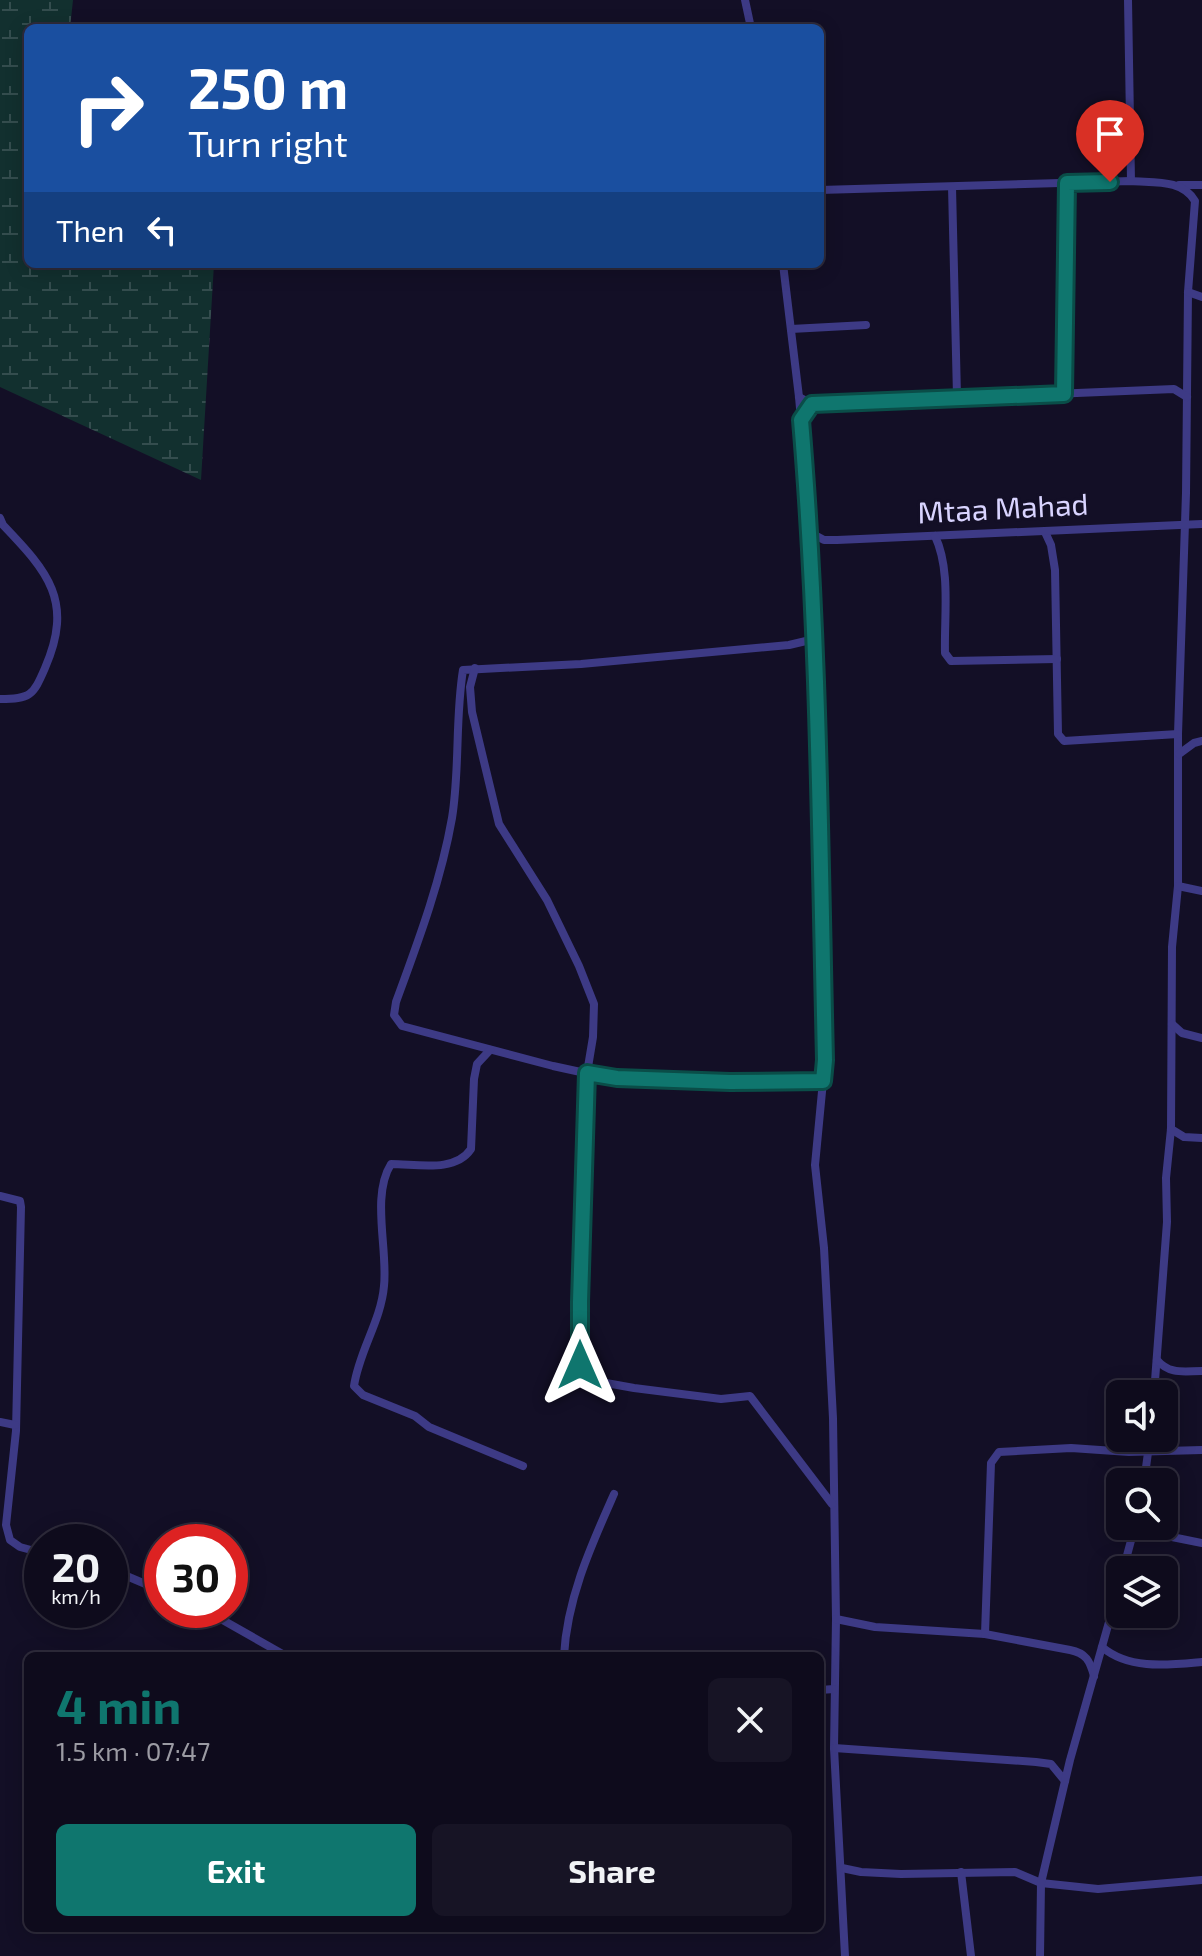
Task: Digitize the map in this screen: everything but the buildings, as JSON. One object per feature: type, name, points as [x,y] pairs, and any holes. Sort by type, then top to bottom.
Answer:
[{"type":"street","points":[[745,0],[750,24]]},
{"type":"street","points":[[1128,0],[1131,181]]},
{"type":"street","points":[[824,190],[1131,181],[1202,185]]},
{"type":"street","points":[[1064,394],[1067,183]]},
{"type":"street","points":[[1178,185],[1187,190],[1195,201]]},
{"type":"street","points":[[952,187],[957,396]]},
{"type":"street","points":[[1155,1380],[1171,1129],[1188,292],[1195,201],[1202,192]]},
{"type":"street","points":[[783,268],[811,533],[825,1060],[815,1165],[824,1248],[833,1418],[834,1748],[845,1956]]},
{"type":"street","points":[[1188,292],[1202,297]]},
{"type":"street","points":[[791,329],[866,325]]},
{"type":"street","points":[[1174,389],[1187,378]]},
{"type":"street","points":[[799,397],[812,404],[1174,389],[1187,397]]},
{"type":"street","points":[[801,420],[812,404]]},
{"type":"street","points":[[0,518],[38,561],[50,586],[57,622],[56,640],[33,693],[23,699],[0,699]]},
{"type":"street","name":"Mtaa Mahad","points":[[824,540],[1202,524]]},
{"type":"street","points":[[1045,532],[1051,545],[1055,570],[1058,734],[1064,741],[1178,733],[1198,742]]},
{"type":"street","points":[[811,533],[824,540],[811,553]]},
{"type":"street","points":[[935,536],[943,567],[945,653],[951,661],[1057,659]]},
{"type":"street","points":[[813,635],[798,644],[774,647],[581,664],[463,670],[457,715],[453,804],[443,856],[429,911],[394,1010],[396,1021],[402,1026],[575,1071],[617,1078],[823,1081]]},
{"type":"street","points":[[475,668],[470,687],[472,712],[499,824],[547,900],[594,1004],[587,1073],[580,1302],[579,1354],[583,1371],[595,1381],[634,1388],[721,1399],[750,1396],[832,1504]]},
{"type":"street","points":[[1179,754],[1198,742]]},
{"type":"street","points":[[1178,886],[1202,891]]},
{"type":"street","points":[[1176,900],[1189,890]]},
{"type":"street","points":[[1171,1023],[1182,1033],[1202,1038]]},
{"type":"street","points":[[1171,1038],[1182,1033]]},
{"type":"street","points":[[470,1044],[477,1064],[471,1149],[460,1162],[391,1164],[385,1174],[383,1296],[354,1386],[363,1395],[415,1416],[429,1427],[523,1466]]},
{"type":"street","points":[[477,1064],[490,1050]]},
{"type":"street","points":[[575,1071],[590,1060]]},
{"type":"street","points":[[1171,1129],[1184,1137],[1202,1138]]},
{"type":"street","points":[[0,1196],[20,1201],[21,1207],[15,1425],[6,1525],[10,1540],[24,1548]]},
{"type":"street","points":[[1157,1360],[1173,1372],[1202,1371]]},
{"type":"street","points":[[1164,1380],[1173,1372]]},
{"type":"street","points":[[0,1422],[15,1425]]},
{"type":"street","points":[[985,1634],[991,1463],[994,1458],[1004,1450],[1106,1450]]},
{"type":"street","points":[[1178,1451],[1202,1450]]},
{"type":"street","points":[[1146,1468],[1149,1452]]},
{"type":"street","points":[[565,1652],[571,1606],[583,1567],[614,1494]]},
{"type":"street","points":[[1178,1538],[1202,1543]]},
{"type":"street","points":[[836,1619],[875,1627],[985,1634],[1082,1652],[1103,1646]]},
{"type":"street","points":[[836,1632],[853,1622]]},
{"type":"street","points":[[237,1628],[279,1652]]},
{"type":"street","points":[[1037,1956],[1040,1946],[1041,1883],[1072,1754],[1108,1628]]},
{"type":"street","points":[[1103,1646],[1115,1658],[1127,1662],[1202,1662]]},
{"type":"street","points":[[1082,1652],[1091,1662],[1095,1677]]},
{"type":"street","points":[[824,1690],[834,1689]]},
{"type":"street","points":[[834,1748],[998,1757],[1051,1764],[1072,1754]]},
{"type":"street","points":[[1051,1764],[1065,1781]]},
{"type":"street","points":[[842,1868],[901,1874],[1015,1872],[1041,1883],[1107,1889],[1202,1880]]},
{"type":"street","points":[[961,1872],[971,1956]]},
{"type":"green space","points":[[0,0],[73,0],[70,24],[24,24],[24,268],[214,268],[201,480],[0,387]]},
{"type":"route","points":[[580,1365],[587,1073],[617,1078],[730,1082],[823,1081],[822,898],[811,533],[801,420],[812,404],[1064,394],[1067,183],[1110,182]]}]
